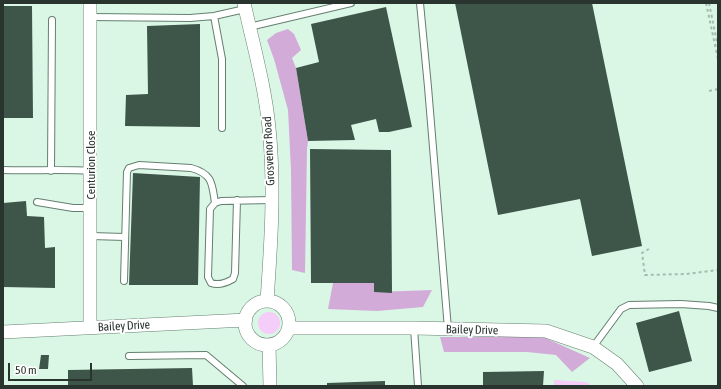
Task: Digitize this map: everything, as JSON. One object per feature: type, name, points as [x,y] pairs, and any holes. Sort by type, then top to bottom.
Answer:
[{"type":"street","name":"Centurion Close","points":[[90,3],[90,328]]},
{"type":"street","name":"Grosvenor Road","points":[[244,6],[268,116],[270,140],[272,200],[271,245],[266,301]]},
{"type":"street","points":[[266,301],[273,302],[284,309],[290,321],[289,328],[282,340],[269,345],[257,342],[252,338],[246,327],[246,320],[251,309],[255,305],[266,301]]},
{"type":"street","name":"Bailey Drive","points":[[3,332],[246,320]]},
{"type":"street","name":"Bailey Drive","points":[[289,328],[414,328],[546,331],[593,348],[617,364],[637,386]]},
{"type":"street","points":[[269,345],[270,386]]},
{"type":"lane","points":[[249,27],[351,3]]},
{"type":"lane","points":[[420,3],[448,329]]},
{"type":"lane","points":[[90,17],[190,18],[214,16],[244,6]]},
{"type":"lane","points":[[214,16],[222,59],[222,128]]},
{"type":"lane","points":[[51,171],[52,20]]},
{"type":"lane","points":[[124,281],[127,172],[129,168],[139,165],[155,165],[191,168],[203,172],[210,179],[215,203]]},
{"type":"lane","points":[[3,170],[91,171]]},
{"type":"lane","points":[[236,200],[235,272],[233,279],[216,285],[211,283],[208,277],[210,209],[215,203],[220,201],[236,200],[272,200]]},
{"type":"lane","points":[[37,202],[73,208],[91,208]]},
{"type":"lane","points":[[91,236],[125,237]]},
{"type":"lane","points":[[593,348],[622,309],[629,304],[681,304],[718,308]]},
{"type":"lane","points":[[414,328],[418,386]]},
{"type":"lane","points":[[129,356],[206,355],[243,386]]},
{"type":"path","points":[[708,3],[718,47]]},
{"type":"path","points":[[708,3],[718,58]]},
{"type":"path","points":[[709,91],[718,89]]},
{"type":"path","points":[[650,249],[642,253],[645,275],[686,274],[718,270]]},
{"type":"shaded area","points":[[288,29],[294,34],[301,50],[292,58],[296,68],[308,141],[305,273],[292,270],[291,170],[288,110],[274,59],[267,40],[276,33]]},
{"type":"shaded area","points":[[333,283],[374,283],[375,292],[432,290],[423,307],[377,311],[328,309]]},
{"type":"shaded area","points":[[269,312],[277,315],[280,323],[277,331],[269,334],[261,331],[258,323],[261,315]]},
{"type":"shaded area","points":[[440,337],[543,337],[590,358],[572,372],[556,355],[527,352],[444,352]]},
{"type":"shaded area","points":[[554,380],[587,382],[591,386],[554,386]]},
{"type":"building","points":[[455,3],[592,3],[642,246],[592,256],[580,199],[498,215]]},
{"type":"building","points":[[3,6],[32,6],[33,118],[3,118]]},
{"type":"building","points":[[386,7],[412,127],[389,132],[379,132],[376,119],[351,125],[355,140],[308,141],[296,68],[319,62],[311,24]]},
{"type":"building","points":[[200,24],[200,127],[125,126],[126,95],[148,94],[147,26]]},
{"type":"building","points":[[310,149],[391,150],[392,293],[374,292],[374,283],[311,283]]},
{"type":"building","points":[[133,173],[200,177],[198,285],[129,285]]},
{"type":"building","points":[[26,201],[27,216],[44,217],[45,248],[55,247],[55,288],[3,287],[3,203]]},
{"type":"building","points":[[679,311],[692,361],[649,372],[636,323]]},
{"type":"building","points":[[41,355],[49,355],[48,369],[39,369]]},
{"type":"building","points":[[192,368],[193,386],[68,386],[68,370]]},
{"type":"building","points":[[544,371],[543,386],[483,386],[483,372]]},
{"type":"building","points":[[385,381],[385,386],[327,386],[327,383]]}]
